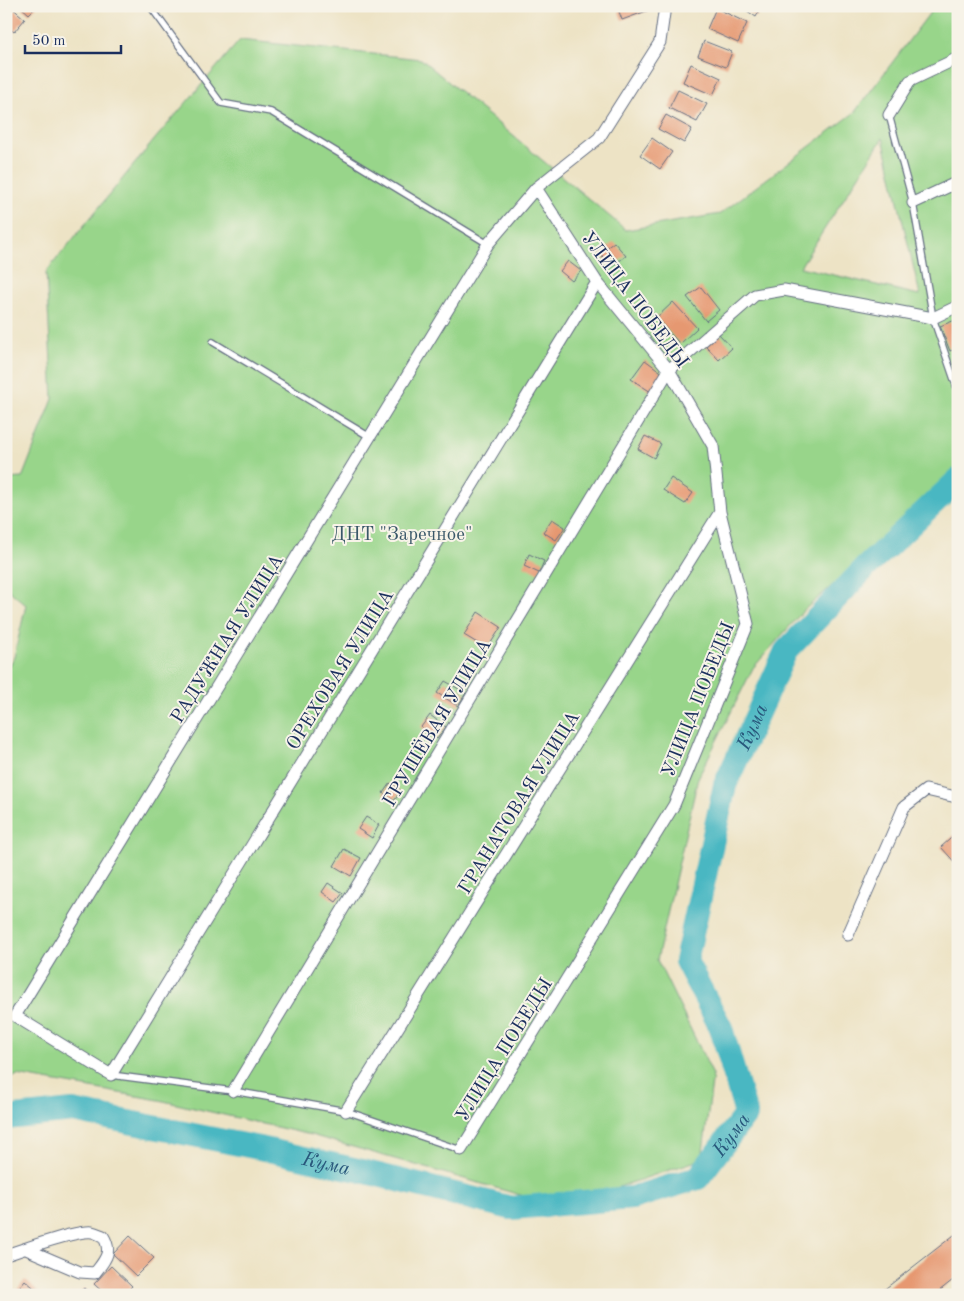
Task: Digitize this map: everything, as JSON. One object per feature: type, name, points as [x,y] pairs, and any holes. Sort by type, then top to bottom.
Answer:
[{"type":"street","points":[[536,188],[599,138],[660,42],[665,6]]},
{"type":"street","points":[[889,115],[910,80],[958,58]]},
{"type":"street","points":[[913,203],[958,182]]},
{"type":"street","name":"РАДУЖНАЯ УЛИЦА","points":[[111,1075],[15,1016],[488,244],[536,188]]},
{"type":"street","name":"УЛИЦА ПОБЕДЫ","points":[[461,1150],[674,805],[748,624],[720,512],[713,446],[669,370],[597,282],[536,188]]},
{"type":"street","name":"ОРЕХОВАЯ УЛИЦА","points":[[111,1075],[597,282]]},
{"type":"street","name":"ГРУШЁВАЯ УЛИЦА","points":[[232,1092],[669,370],[755,296],[784,290],[933,318]]},
{"type":"street","points":[[933,318],[958,306]]},
{"type":"street","name":"ГРАНАТОВАЯ УЛИЦА","points":[[346,1111],[720,512]]},
{"type":"street","points":[[848,935],[904,808],[926,790],[958,799]]},
{"type":"street","points":[[6,1255],[78,1233],[91,1232],[103,1236],[108,1245],[106,1258],[95,1273],[80,1272],[26,1249]]},
{"type":"lane","points":[[150,6],[221,103],[271,112],[488,244]]},
{"type":"lane","points":[[889,115],[913,203],[933,318],[958,391]]},
{"type":"lane","points":[[213,342],[370,437]]},
{"type":"lane","points":[[111,1075],[232,1092],[346,1111],[461,1150]]},
{"type":"green space","name":"ДНТ \"Заречное\"","points":[[935,6],[958,6],[958,476],[804,610],[753,668],[698,778],[657,960],[713,1075],[702,1159],[613,1189],[531,1198],[311,1135],[159,1100],[17,1075],[6,1082],[6,673],[14,657],[26,605],[6,588],[6,479],[22,478],[53,399],[46,272],[155,139],[240,40],[421,59],[626,230],[720,214],[854,113]],"holes":[[[883,138],[920,295],[800,267]]]},
{"type":"building","points":[[6,6],[10,6],[25,19],[14,32],[6,26]]},
{"type":"building","points":[[20,6],[37,6],[29,14]]},
{"type":"building","points":[[617,6],[651,6],[652,9],[622,20]]},
{"type":"building","points":[[740,6],[762,6],[756,17]]},
{"type":"building","points":[[716,8],[747,23],[738,43],[707,29]]},
{"type":"building","points":[[704,41],[732,52],[726,67],[698,56]]},
{"type":"building","points":[[691,64],[721,78],[713,95],[683,82]]},
{"type":"building","points":[[678,90],[707,104],[697,122],[669,108]]},
{"type":"building","points":[[666,115],[692,129],[684,143],[658,129]]},
{"type":"building","points":[[652,138],[672,152],[660,169],[640,155]]},
{"type":"building","points":[[614,242],[626,256],[611,267],[600,253]]},
{"type":"building","points":[[568,261],[581,271],[572,281],[560,271]]},
{"type":"building","points":[[701,287],[719,310],[706,321],[687,297]]},
{"type":"building","points":[[673,302],[697,328],[680,344],[656,318]]},
{"type":"building","points":[[958,319],[958,348],[950,351],[940,326]]},
{"type":"building","points":[[719,334],[732,348],[719,360],[706,346]]},
{"type":"building","points":[[645,360],[664,374],[651,392],[631,379]]},
{"type":"building","points":[[645,436],[661,444],[654,458],[638,449]]},
{"type":"building","points":[[671,478],[693,493],[685,504],[663,490]]},
{"type":"building","points":[[552,519],[565,527],[556,540],[543,532]]},
{"type":"building","points":[[529,554],[544,561],[539,573],[524,566]]},
{"type":"building","points":[[478,612],[501,627],[487,649],[464,635]]},
{"type":"building","points":[[445,681],[466,693],[458,706],[437,693]]},
{"type":"building","points":[[430,715],[446,727],[437,739],[421,727]]},
{"type":"building","points":[[390,783],[401,791],[394,801],[383,793]]},
{"type":"building","points":[[366,817],[379,825],[372,838],[358,829]]},
{"type":"building","points":[[958,832],[958,866],[941,847]]},
{"type":"building","points":[[344,849],[361,858],[351,876],[334,866]]},
{"type":"building","points":[[328,883],[343,893],[336,902],[322,892]]},
{"type":"building","points":[[958,1232],[958,1276],[934,1295],[877,1295]]},
{"type":"building","points":[[130,1236],[154,1258],[136,1276],[113,1254]]},
{"type":"building","points":[[111,1266],[132,1286],[124,1295],[106,1295],[94,1284]]},
{"type":"building","points":[[25,1280],[42,1295],[13,1295]]},
{"type":"building","points":[[84,1288],[91,1295],[77,1295]]},
{"type":"waterway","name":"Кума","points":[[6,1118],[73,1111],[264,1149],[511,1208],[632,1198],[698,1178],[746,1114],[721,1028],[686,961],[725,785],[786,651],[866,567],[958,480]]}]
